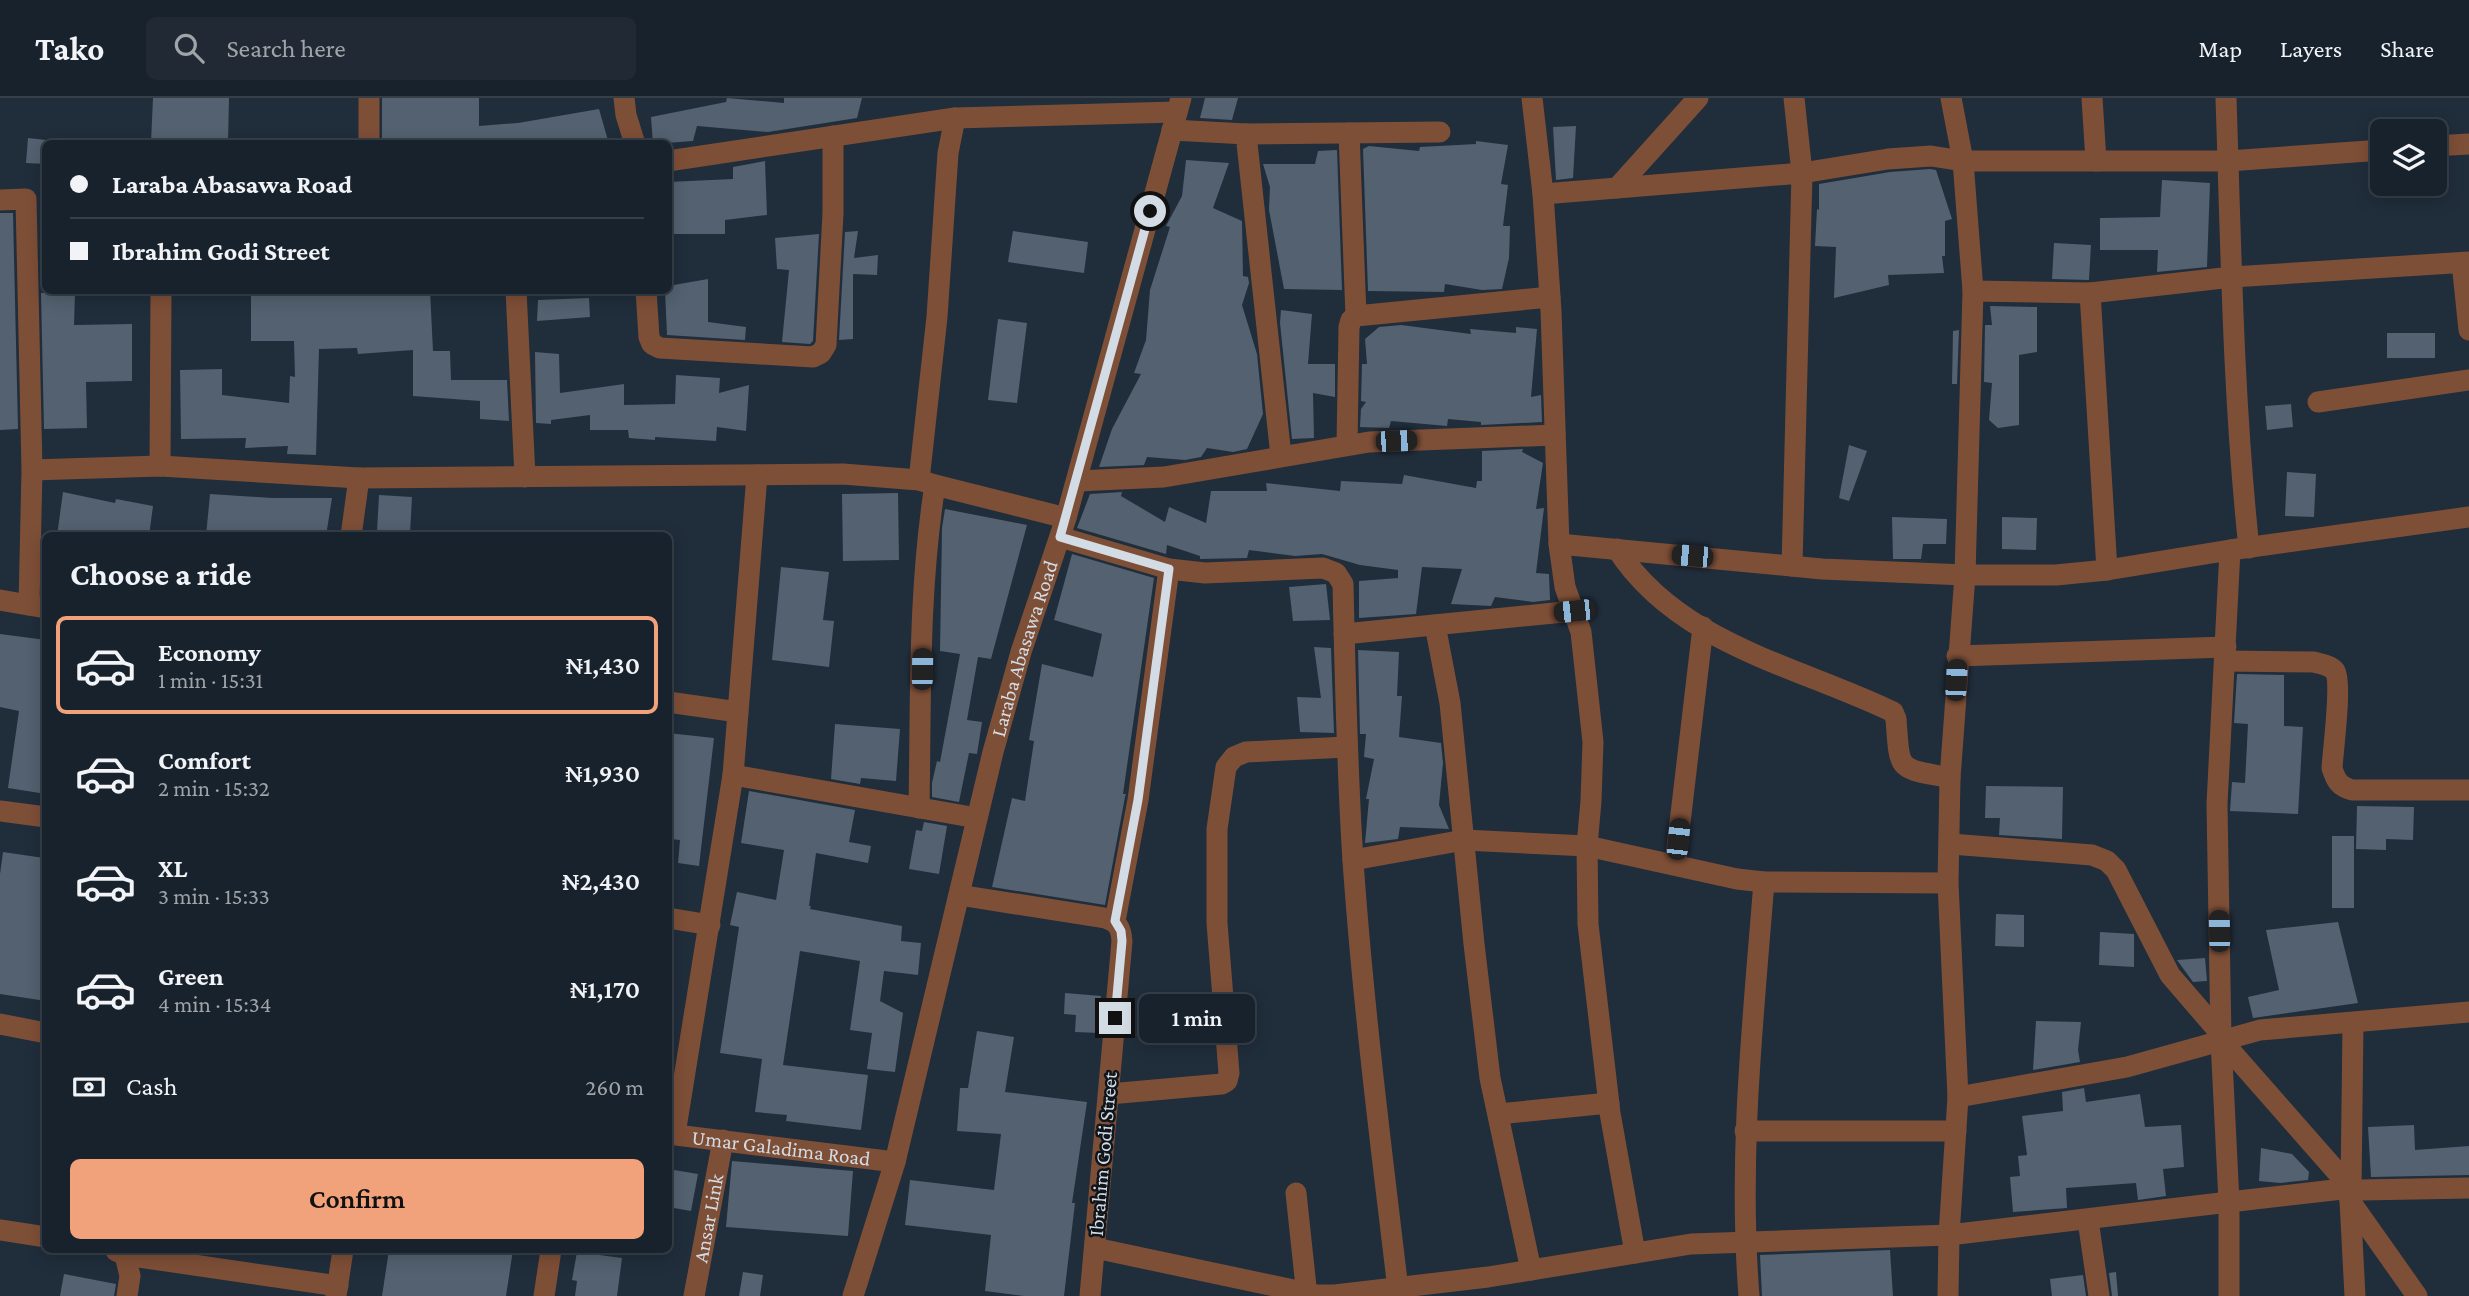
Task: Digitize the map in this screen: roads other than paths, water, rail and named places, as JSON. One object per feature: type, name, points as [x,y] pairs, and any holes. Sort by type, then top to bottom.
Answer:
[{"type":"street","points":[[369,98],[369,140]]},
{"type":"street","points":[[624,98],[634,140]]},
{"type":"street","points":[[1532,98],[1543,194],[1550,297],[1559,544],[1565,587],[1581,632],[1593,742],[1587,846],[1588,924],[1609,1103],[1635,1253]]},
{"type":"street","points":[[1617,188],[1698,98]]},
{"type":"street","points":[[1793,566],[1802,173],[1794,98]]},
{"type":"street","points":[[1948,1296],[1958,1097],[1948,883],[1951,844],[1950,778],[1965,575],[1973,291],[1963,161],[1951,98]]},
{"type":"street","points":[[2092,98],[2096,161]]},
{"type":"street","points":[[2226,98],[2244,499],[2240,549],[2225,654],[2217,804],[2220,1036],[2229,1202],[2229,1296]]},
{"type":"street","points":[[672,160],[956,118],[1009,107],[1177,114],[1246,134],[1440,132]]},
{"type":"street","name":"Laraba Abasawa Road","points":[[853,1296],[895,1162],[977,818],[1021,652],[1077,481],[1177,114]]},
{"type":"street","points":[[919,808],[927,482],[948,153],[956,118]]},
{"type":"street","points":[[1349,133],[1356,316]]},
{"type":"street","points":[[1246,134],[1281,456]]},
{"type":"street","points":[[646,294],[649,337],[652,344],[660,348],[813,357],[821,353],[827,345],[833,213],[833,136]]},
{"type":"street","points":[[2447,145],[2469,144]]},
{"type":"street","points":[[1543,194],[1802,173],[1888,159],[1931,156],[1963,161],[2228,161],[2370,151]]},
{"type":"street","points":[[0,200],[36,199],[32,470],[37,607],[0,600]]},
{"type":"street","points":[[1973,291],[2090,293],[2232,277],[2465,262],[2469,330]]},
{"type":"street","points":[[2090,293],[2108,570]]},
{"type":"street","points":[[160,466],[161,294]]},
{"type":"street","points":[[516,294],[525,477]]},
{"type":"street","points":[[1347,445],[1349,327],[1356,316],[1550,297]]},
{"type":"street","points":[[2318,401],[2469,380]]},
{"type":"street","points":[[1077,481],[1164,477],[1369,442],[1555,435]]},
{"type":"street","points":[[32,470],[160,466],[359,478],[843,474],[927,482],[1063,528],[1169,569],[1205,573],[1323,568],[1336,573],[1343,584],[1353,860],[1377,1117],[1398,1289]]},
{"type":"street","points":[[672,1134],[710,925],[733,775],[757,475]]},
{"type":"street","points":[[352,532],[359,478]]},
{"type":"street","points":[[1559,544],[1793,566],[1965,575],[2056,575],[2108,570],[2469,517]]},
{"type":"street","points":[[1617,550],[1632,573],[1648,589],[1717,637],[1800,675],[1893,712],[1901,763],[1908,769],[1950,778]]},
{"type":"street","points":[[959,895],[1115,921],[1138,800],[1169,569]]},
{"type":"street","points":[[1344,634],[1574,611]]},
{"type":"street","points":[[1435,625],[1450,702],[1490,1078],[1531,1270]]},
{"type":"street","points":[[1675,865],[1703,627]]},
{"type":"street","points":[[1957,656],[2225,654],[2314,662],[2335,671],[2338,685],[2332,768],[2342,787],[2352,790],[2469,790]]},
{"type":"street","points":[[672,703],[738,712]]},
{"type":"street","points":[[1109,1094],[1222,1084],[1227,1081],[1229,1073],[1217,923],[1217,829],[1226,767],[1234,757],[1246,752],[1347,747]]},
{"type":"street","points":[[733,775],[977,818]]},
{"type":"street","points":[[0,811],[42,816]]},
{"type":"street","points":[[1353,860],[1464,840],[1587,846],[1764,882],[1948,883]]},
{"type":"street","points":[[1951,844],[2092,855],[2107,861],[2116,870],[2170,975],[2351,1195],[2417,1296]]},
{"type":"street","points":[[1749,1296],[1744,1241],[1745,1131],[1764,882]]},
{"type":"street","points":[[672,919],[710,925]]},
{"type":"street","name":"Ibrahim Godi Street","points":[[1090,1296],[1122,941],[1121,931],[1115,921]]},
{"type":"street","points":[[1958,1097],[2127,1068],[2220,1036],[2260,1030],[2469,1012]]},
{"type":"street","points":[[2353,1023],[2351,1195],[2355,1296]]},
{"type":"street","points":[[0,1024],[42,1032]]},
{"type":"street","points":[[1498,1114],[1609,1103]]},
{"type":"street","points":[[1745,1131],[1956,1131]]},
{"type":"street","name":"Umar Galadima Road","points":[[672,1134],[895,1162]]},
{"type":"street","name":"Ansar Link","points":[[694,1296],[723,1140]]},
{"type":"street","points":[[1095,1248],[1307,1294],[1335,1295],[1398,1289],[1489,1287],[1531,1270],[1691,1244],[1949,1235],[2229,1202],[2351,1195],[2361,1190],[2469,1188]]},
{"type":"street","points":[[1296,1193],[1307,1294]]},
{"type":"street","points":[[2088,1220],[2099,1296]]},
{"type":"street","points":[[0,1230],[42,1236]]},
{"type":"street","points":[[120,1253],[130,1276],[127,1296]]},
{"type":"street","points":[[126,1253],[337,1291],[343,1253]]},
{"type":"street","points":[[544,1296],[551,1253]]}]
